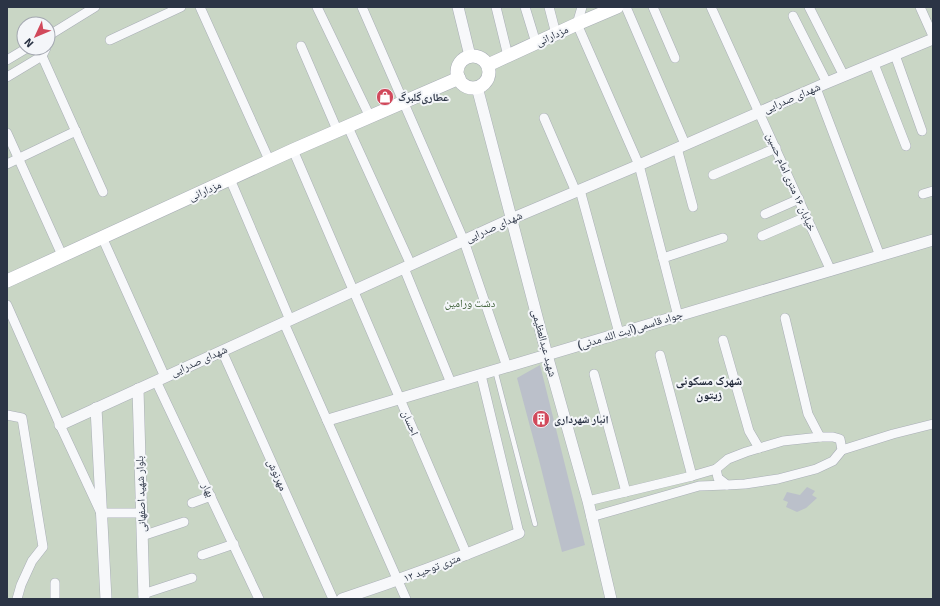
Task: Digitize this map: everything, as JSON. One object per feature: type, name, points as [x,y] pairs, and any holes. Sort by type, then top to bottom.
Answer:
[{"type":"main road","name":"مزدارانی","points":[[488,65],[617,7]]},
{"type":"main road","points":[[467,57],[479,57],[488,65],[488,77],[480,86],[468,86],[462,83],[459,78],[459,66],[467,57]]},
{"type":"main road","name":"مزدارانی","points":[[7,281],[270,162],[293,150],[459,78]]},
{"type":"street","points":[[56,31],[95,7]]},
{"type":"street","points":[[110,40],[181,7]]},
{"type":"street","points":[[200,7],[270,162]]},
{"type":"street","points":[[318,7],[370,117]]},
{"type":"street","points":[[362,7],[464,241],[507,367]]},
{"type":"street","points":[[458,7],[470,56]]},
{"type":"street","points":[[496,7],[508,56]]},
{"type":"street","points":[[525,7],[536,43]]},
{"type":"street","points":[[549,7],[556,34]]},
{"type":"street","points":[[582,7],[577,24],[639,165],[678,316]]},
{"type":"street","points":[[626,7],[681,146],[693,207]]},
{"type":"street","points":[[653,7],[675,58]]},
{"type":"street","name":"خیابان ۱۶ متری امام حسین","points":[[711,7],[831,270]]},
{"type":"street","points":[[809,7],[844,76]]},
{"type":"street","points":[[920,7],[933,38]]},
{"type":"street","points":[[793,16],[822,86],[880,256]]},
{"type":"street","name":"شهدای صدرایی","points":[[60,424],[511,220],[933,38]]},
{"type":"street","points":[[301,46],[343,129],[407,267],[450,383]]},
{"type":"street","points":[[7,60],[16,55]]},
{"type":"street","points":[[895,55],[922,131]]},
{"type":"street","points":[[7,77],[38,56]]},
{"type":"street","points":[[46,56],[103,192]]},
{"type":"street","points":[[874,64],[906,146]]},
{"type":"street","name":"شهید عبدالعظیمی","points":[[477,87],[547,355],[588,501],[611,599]]},
{"type":"street","points":[[544,118],[578,191],[619,334]]},
{"type":"street","points":[[7,164],[76,130]]},
{"type":"street","points":[[7,133],[62,255]]},
{"type":"street","points":[[713,175],[776,148]]},
{"type":"street","name":"احسان","points":[[293,150],[467,555]]},
{"type":"street","points":[[230,179],[328,420],[406,599]]},
{"type":"street","points":[[923,194],[933,191]]},
{"type":"street","points":[[765,214],[799,199]]},
{"type":"street","points":[[762,236],[806,216]]},
{"type":"street","name":"بهار","points":[[102,237],[211,496],[259,599]]},
{"type":"street","points":[[663,258],[723,238]]},
{"type":"street","name":"جواد قاسمی(آیت الله مدنی)","points":[[328,420],[933,240]]},
{"type":"street","points":[[7,305],[101,513]]},
{"type":"street","points":[[785,318],[808,414],[820,436]]},
{"type":"street","points":[[723,340],[749,431],[759,448]]},
{"type":"street","name":"مهرنوش","points":[[222,351],[333,599]]},
{"type":"street","points":[[660,355],[692,476]]},
{"type":"street","points":[[480,374],[519,533]]},
{"type":"street","points":[[594,374],[626,492]]},
{"type":"street","name":"بلوار شهید اصفهانی","points":[[138,389],[144,596]]},
{"type":"street","points":[[96,408],[106,599]]},
{"type":"street","points":[[7,415],[22,418],[43,547],[32,561],[21,585],[17,599]]},
{"type":"street","points":[[592,517],[699,486],[745,484],[778,479],[816,469],[833,461],[842,450],[892,434],[933,424]]},
{"type":"street","points":[[588,501],[716,469],[728,459],[783,441],[820,436],[833,437],[840,439],[842,450]]},
{"type":"street","points":[[716,469],[718,478],[727,485]]},
{"type":"street","points":[[192,503],[211,496]]},
{"type":"street","points":[[101,513],[141,513]]},
{"type":"street","points":[[142,536],[184,522]]},
{"type":"street","name":"۱۲ متری توحید","points":[[342,599],[398,581],[467,555],[519,533]]},
{"type":"street","points":[[202,555],[234,544]]},
{"type":"street","points":[[144,596],[192,578]]},
{"type":"street","points":[[54,583],[55,599]]},
{"type":"lane","points":[[494,370],[535,524]]},
{"type":"green space","name":"دشت ورامین","points":[[7,7],[933,7],[933,599],[7,599]]},
{"type":"building","name":"انبار شهرداری","points":[[540,365],[585,545],[562,552],[517,378]]},
{"type":"building","points":[[807,487],[815,491],[812,495],[817,498],[806,508],[797,512],[786,507],[788,502],[783,500],[787,492],[800,495]]},
{"type":"place","name":"عطاری‌گلبرگ","points":[[385,97]]},
{"type":"place","name":"انبار شهرداری","points":[[541,419]]},
{"type":"district","name":"شهرک مسکونی زیتون","points":[[709,388]]}]
